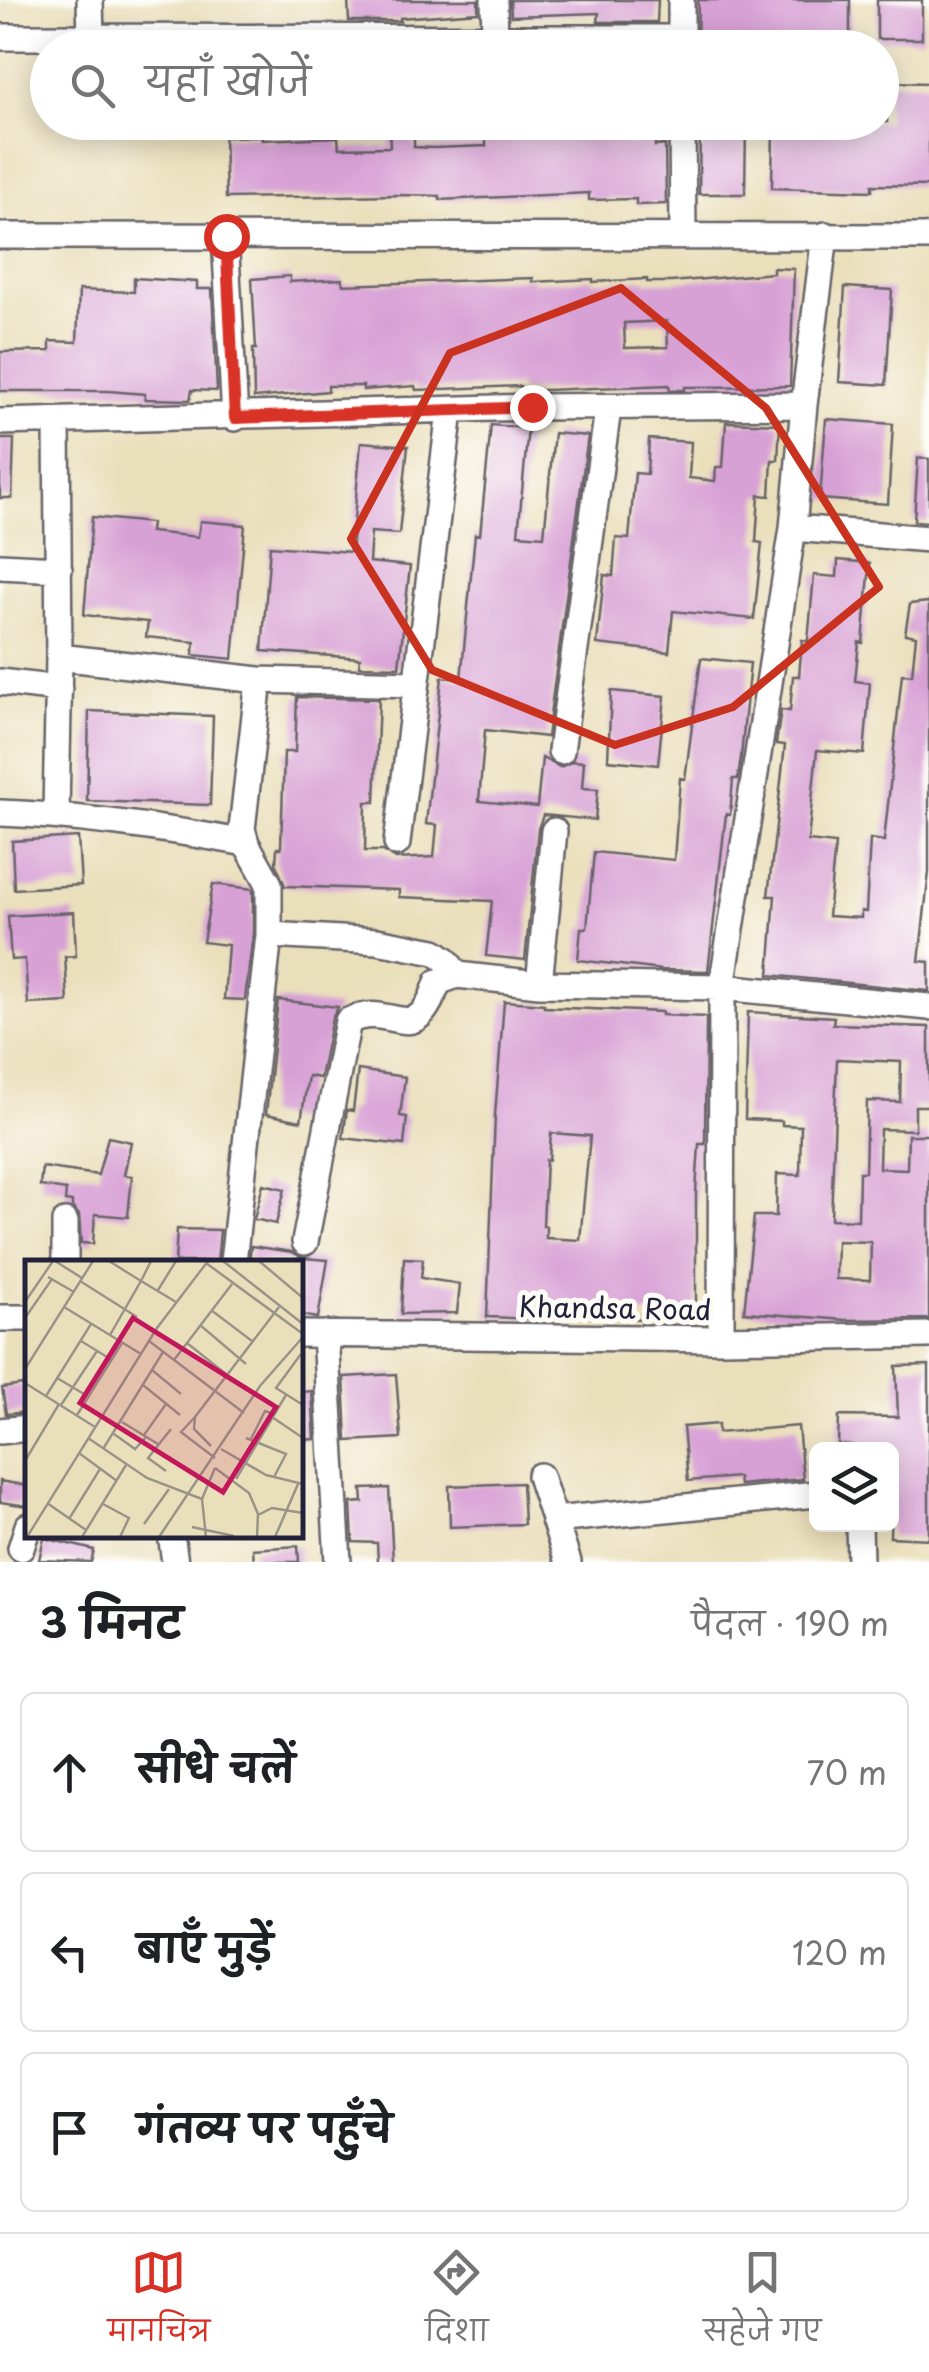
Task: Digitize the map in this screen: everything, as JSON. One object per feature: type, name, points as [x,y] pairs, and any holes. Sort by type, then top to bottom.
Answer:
[{"type":"street","points":[[90,0],[92,30]]},
{"type":"street","points":[[494,0],[495,30]]},
{"type":"street","points":[[681,0],[681,30]]},
{"type":"street","points":[[0,38],[30,38]]},
{"type":"street","points":[[682,140],[683,235]]},
{"type":"street","points":[[721,1339],[722,987],[793,528],[825,235]]},
{"type":"street","points":[[0,236],[929,236]]},
{"type":"street","points":[[226,236],[235,418]]},
{"type":"street","points":[[0,422],[532,407],[804,404]]},
{"type":"street","points":[[561,750],[608,409]]},
{"type":"street","points":[[397,842],[450,412]]},
{"type":"street","points":[[56,815],[60,657],[57,423]]},
{"type":"street","points":[[793,528],[929,539]]},
{"type":"street","points":[[0,566],[59,568]]},
{"type":"street","points":[[60,657],[259,680],[416,684]]},
{"type":"street","points":[[233,1260],[269,935],[270,884],[246,843],[242,812],[259,680]]},
{"type":"street","points":[[0,682],[59,689]]},
{"type":"street","points":[[0,813],[56,815],[246,843]]},
{"type":"street","points":[[539,984],[554,831]]},
{"type":"street","points":[[269,935],[376,941],[435,952],[446,959],[457,975]]},
{"type":"street","points":[[304,1242],[348,1021],[361,1015],[413,1020],[428,1010],[438,982],[457,975],[539,984],[722,987],[929,1007]]},
{"type":"street","points":[[65,1222],[65,1260]]},
{"type":"street","points":[[313,1334],[338,1562]]},
{"type":"street","name":"Khandsa Road","points":[[313,1334],[721,1339],[929,1335]]},
{"type":"street","points":[[0,1430],[25,1428]]},
{"type":"street","points":[[540,1476],[568,1562]]},
{"type":"street","points":[[554,1520],[809,1495]]},
{"type":"street","points":[[859,1532],[860,1562]]},
{"type":"street","points":[[172,1537],[175,1562]]},
{"type":"highlighted area","points":[[621,288],[766,408],[879,587],[733,707],[615,745],[432,670],[351,539],[450,353]]},
{"type":"building","points":[[348,0],[478,0],[478,12],[400,21],[349,21]]},
{"type":"building","points":[[510,0],[658,0],[657,22],[598,22],[599,13],[511,16]]},
{"type":"building","points":[[698,0],[850,0],[850,30],[697,30]]},
{"type":"building","points":[[877,0],[922,0],[922,39],[899,39],[899,30],[877,30]]},
{"type":"building","points":[[899,82],[929,83],[929,186],[872,185],[872,191],[772,188],[773,140],[899,140]]},
{"type":"building","points":[[224,140],[338,140],[339,148],[390,147],[390,140],[414,140],[414,147],[433,148],[486,146],[486,140],[655,140],[655,146],[665,145],[666,204],[636,205],[636,199],[589,200],[589,193],[440,200],[440,196],[398,195],[226,198]]},
{"type":"building","points":[[700,140],[746,140],[745,194],[699,194]]},
{"type":"building","points":[[773,268],[794,269],[790,386],[670,390],[669,385],[521,391],[520,386],[363,390],[363,386],[328,386],[328,391],[254,398],[252,279],[342,279],[343,285],[533,278],[533,282],[671,282],[773,273]],"holes":[[[667,321],[668,347],[625,348],[624,323]]]},
{"type":"building","points":[[134,278],[197,282],[197,289],[212,289],[217,391],[192,390],[190,400],[145,399],[145,394],[108,391],[0,391],[0,352],[50,351],[50,341],[77,342],[79,290],[134,292]]},
{"type":"building","points":[[845,287],[892,290],[886,385],[839,382]]},
{"type":"building","points":[[826,419],[893,424],[888,504],[820,499]]},
{"type":"building","points":[[726,422],[780,424],[770,496],[759,495],[756,542],[762,543],[754,619],[673,611],[669,652],[597,644],[604,575],[613,576],[616,538],[629,539],[635,473],[647,474],[649,439],[691,442],[689,478],[715,481],[716,467],[723,467]]},
{"type":"building","points":[[491,425],[528,428],[518,534],[544,536],[554,433],[588,436],[547,737],[485,730],[479,801],[537,807],[542,758],[560,767],[573,761],[584,762],[582,788],[598,789],[595,820],[543,815],[538,829],[525,960],[486,956],[492,901],[399,897],[399,890],[285,886],[276,864],[277,848],[281,848],[284,752],[295,752],[297,697],[379,699],[375,802],[366,802],[365,851],[383,851],[396,859],[434,857],[437,825],[426,824],[442,677],[461,679],[475,534],[480,535]]},
{"type":"building","points":[[0,439],[14,439],[12,498],[0,498]]},
{"type":"building","points":[[361,442],[408,446],[399,534],[371,532],[369,562],[410,566],[399,667],[359,666],[360,658],[262,651],[270,546],[351,552]]},
{"type":"building","points":[[918,458],[929,459],[929,522],[914,521]]},
{"type":"building","points":[[92,517],[151,523],[150,532],[198,537],[200,521],[245,525],[233,659],[193,655],[195,642],[146,637],[148,622],[84,615]]},
{"type":"building","points":[[838,560],[870,563],[863,643],[859,642],[855,681],[870,683],[864,754],[817,750],[808,841],[835,844],[828,916],[861,918],[861,911],[866,912],[870,839],[884,841],[902,674],[912,675],[916,636],[905,634],[910,604],[929,602],[929,872],[919,961],[929,962],[929,991],[769,975],[775,896],[768,896],[785,745],[776,744],[781,710],[790,711],[793,676],[799,676],[802,640],[808,641],[814,575],[837,577]]},
{"type":"building","points":[[701,658],[750,663],[738,779],[733,779],[730,815],[726,814],[708,971],[578,960],[581,928],[587,928],[594,852],[674,860],[680,778],[685,779]]},
{"type":"building","points":[[611,691],[665,696],[658,765],[608,760]]},
{"type":"building","points":[[89,711],[213,716],[210,805],[87,801]]},
{"type":"building","points":[[78,837],[81,885],[14,889],[12,841]]},
{"type":"building","points":[[213,884],[253,889],[253,934],[245,1000],[224,999],[228,945],[203,942]]},
{"type":"building","points":[[74,912],[76,956],[65,957],[68,1002],[28,1004],[25,959],[11,960],[8,916]]},
{"type":"building","points":[[278,1000],[338,1007],[332,1018],[320,1078],[308,1076],[301,1121],[266,1114]]},
{"type":"building","points":[[504,1001],[706,1017],[705,1144],[699,1144],[696,1192],[696,1315],[586,1317],[586,1310],[538,1307],[537,1319],[487,1317]],"holes":[[[551,1133],[590,1136],[580,1240],[546,1238],[546,1160]]]},
{"type":"building","points":[[748,1012],[834,1017],[833,1024],[929,1027],[929,1106],[915,1106],[915,1130],[880,1129],[879,1168],[907,1169],[908,1135],[929,1135],[929,1319],[845,1320],[744,1312],[754,1216],[776,1216],[777,1174],[800,1175],[801,1126],[745,1119]],"holes":[[[837,1059],[901,1062],[900,1102],[867,1101],[865,1172],[859,1172],[858,1220],[831,1219]],[[837,1241],[871,1242],[870,1280],[836,1279]]]},
{"type":"building","points":[[358,1070],[405,1077],[400,1116],[407,1117],[404,1145],[343,1138],[347,1110],[353,1111]]},
{"type":"building","points":[[108,1137],[131,1142],[124,1175],[132,1176],[128,1217],[95,1214],[93,1244],[81,1243],[79,1215],[72,1202],[65,1201],[66,1190],[40,1186],[42,1167],[98,1175]]},
{"type":"building","points":[[263,1184],[285,1189],[276,1224],[254,1219]]},
{"type":"building","points":[[177,1229],[220,1230],[217,1260],[175,1260]]},
{"type":"building","points":[[251,1246],[328,1260],[318,1318],[302,1315],[302,1260],[249,1260]]},
{"type":"building","points":[[404,1258],[423,1259],[421,1278],[460,1284],[457,1313],[401,1314]]},
{"type":"building","points":[[929,1365],[929,1539],[890,1537],[890,1532],[899,1532],[899,1442],[838,1442],[839,1416],[898,1417],[896,1366]]},
{"type":"building","points":[[396,1374],[401,1438],[347,1441],[344,1377]]},
{"type":"building","points":[[23,1385],[25,1412],[6,1414],[2,1388]]},
{"type":"building","points":[[312,1391],[315,1439],[302,1440],[302,1392]]},
{"type":"building","points":[[718,1424],[718,1433],[798,1426],[803,1479],[739,1485],[738,1477],[688,1481],[683,1427]]},
{"type":"building","points":[[0,1481],[25,1485],[25,1506],[0,1502]]},
{"type":"building","points":[[522,1483],[524,1524],[450,1527],[449,1486]]},
{"type":"building","points":[[389,1488],[393,1562],[378,1562],[377,1543],[353,1542],[351,1503],[363,1502],[362,1489]]},
{"type":"building","points":[[44,1538],[94,1550],[91,1562],[39,1560]]},
{"type":"building","points":[[298,1546],[299,1562],[254,1562],[253,1549]]},
{"type":"route","points":[[226,236],[235,418],[532,407]]}]
